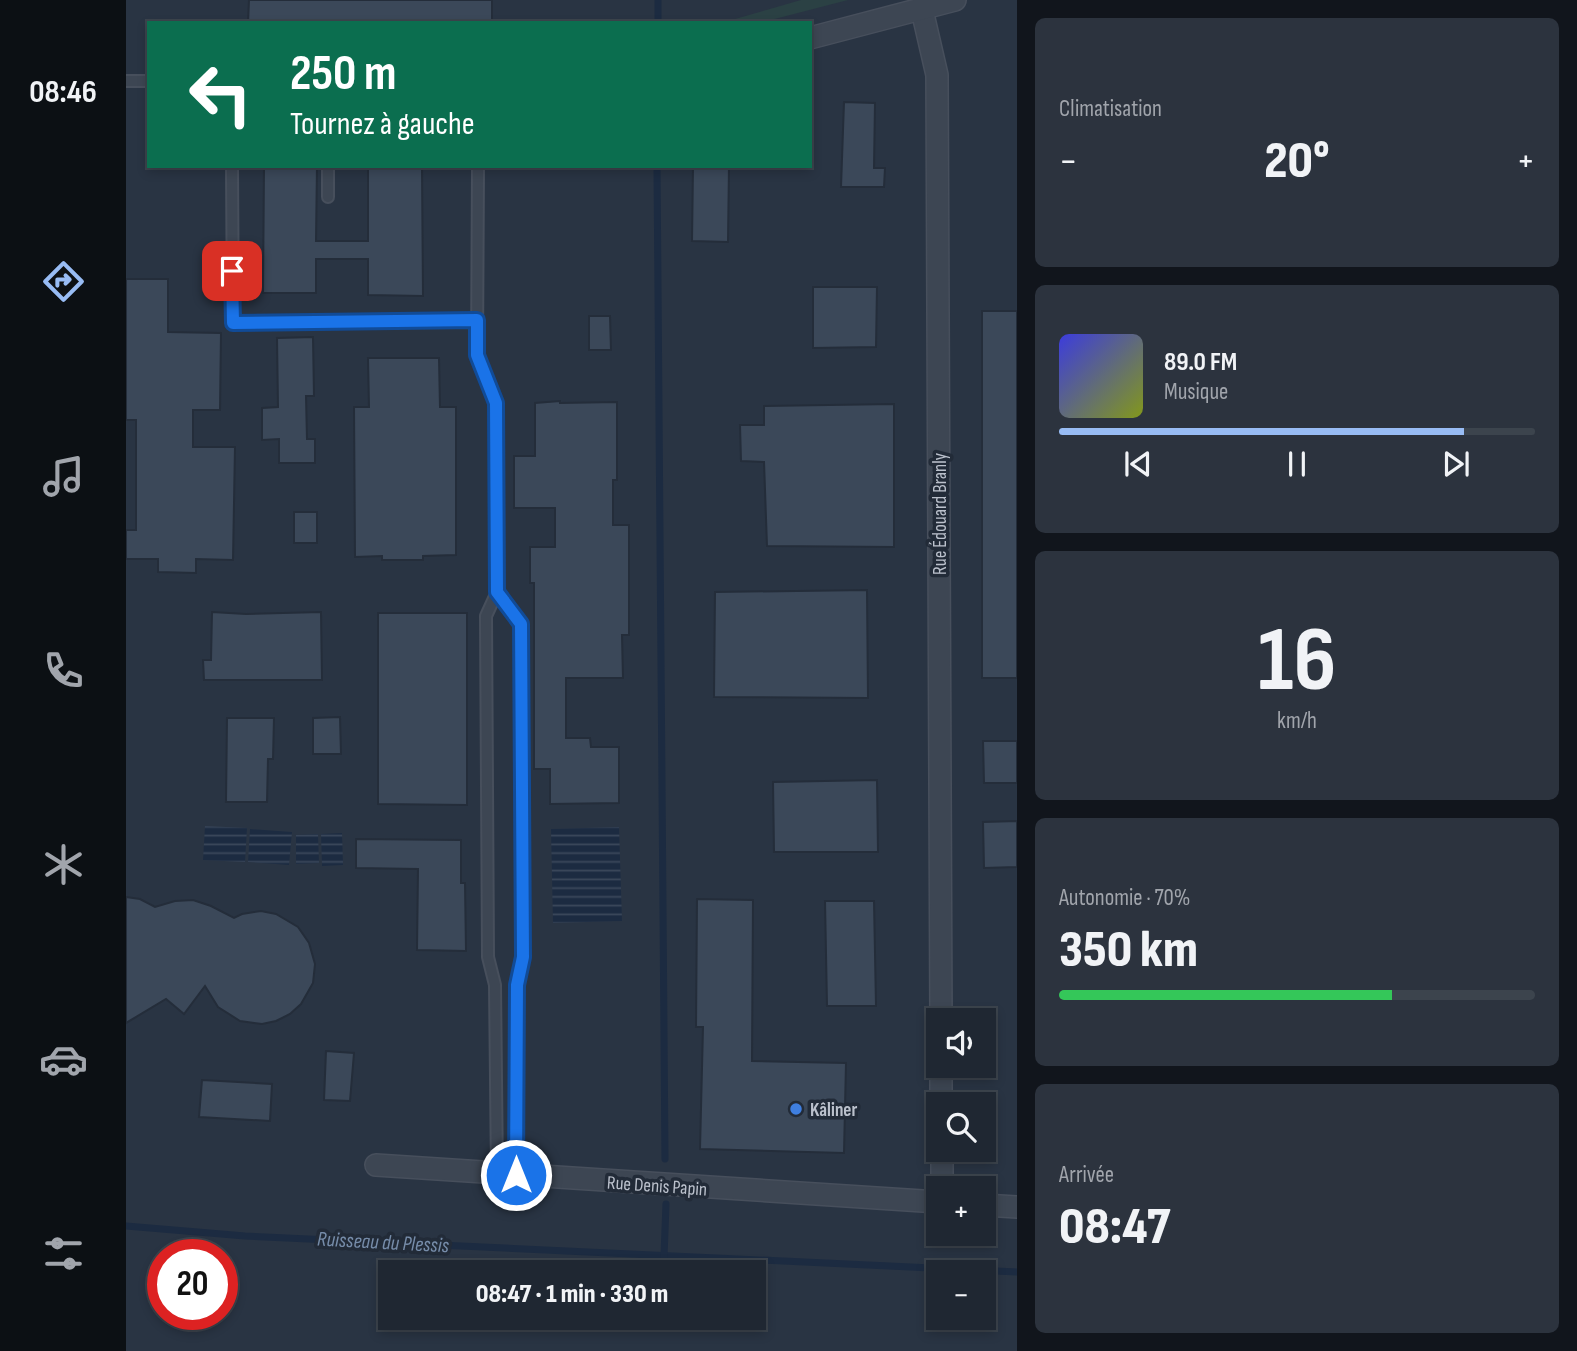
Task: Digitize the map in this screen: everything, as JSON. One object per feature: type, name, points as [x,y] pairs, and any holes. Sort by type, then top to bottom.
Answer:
[{"type":"street","points":[[812,38],[955,0]]},
{"type":"street","name":"Rue Édouard Branly","points":[[922,10],[937,75],[941,1008]]},
{"type":"street","name":"Rue Denis Papin","points":[[376,1165],[926,1201]]},
{"type":"street","points":[[996,1206],[1017,1207]]},
{"type":"lane","points":[[126,81],[147,81]]},
{"type":"lane","points":[[232,168],[233,323],[477,320]]},
{"type":"lane","points":[[328,168],[328,197]]},
{"type":"lane","points":[[478,168],[477,355],[496,403],[497,592],[486,616],[488,957],[495,985],[507,1175]]},
{"type":"lane","points":[[497,592],[521,624],[523,957],[517,985],[507,1175]]},
{"type":"green space","points":[[801,0],[848,0],[767,21],[728,21]]},
{"type":"water","points":[[205,826],[247,828],[245,862],[203,860]]},
{"type":"water","points":[[619,827],[622,921],[553,923],[551,829]]},
{"type":"water","points":[[250,829],[292,832],[289,865],[248,862]]},
{"type":"water","points":[[342,833],[343,865],[322,866],[321,834]]},
{"type":"water","points":[[318,834],[319,863],[296,864],[296,835]]},
{"type":"building","points":[[249,0],[492,0],[492,21],[248,21]]},
{"type":"building","points":[[844,102],[875,103],[874,168],[885,168],[884,187],[841,187]]},
{"type":"building","points":[[264,168],[317,168],[316,241],[368,241],[368,168],[422,168],[423,296],[368,295],[368,259],[316,259],[316,293],[263,293]]},
{"type":"building","points":[[693,168],[729,168],[728,242],[692,241]]},
{"type":"building","points":[[126,279],[168,279],[168,332],[221,333],[220,410],[193,410],[193,447],[235,447],[233,560],[196,559],[196,573],[158,572],[158,559],[126,559],[126,530],[136,530],[136,420],[126,420]]},
{"type":"building","points":[[813,287],[877,287],[876,347],[813,348]]},
{"type":"building","points":[[982,311],[1017,311],[1017,678],[982,678]]},
{"type":"building","points":[[589,316],[610,316],[611,350],[589,350]]},
{"type":"building","points":[[313,337],[314,396],[306,396],[307,439],[315,439],[315,463],[279,463],[279,439],[262,440],[262,408],[278,407],[277,338]]},
{"type":"building","points":[[368,358],[439,358],[440,407],[456,407],[456,555],[423,556],[423,560],[382,560],[382,556],[355,557],[354,407],[369,407]]},
{"type":"building","points":[[617,402],[617,480],[613,480],[613,525],[629,525],[629,635],[622,635],[623,678],[566,678],[566,738],[590,738],[591,747],[619,747],[619,803],[550,804],[550,769],[534,769],[534,583],[530,583],[530,547],[555,547],[555,508],[514,508],[514,456],[535,456],[535,403]]},
{"type":"building","points":[[894,404],[894,547],[767,546],[764,462],[741,461],[740,425],[764,425],[764,406]]},
{"type":"building","points":[[294,512],[317,512],[317,543],[294,543]]},
{"type":"building","points":[[867,590],[868,698],[714,697],[715,592]]},
{"type":"building","points":[[212,612],[321,612],[322,680],[204,680],[203,660],[211,660]]},
{"type":"building","points":[[378,613],[467,613],[467,805],[378,804]]},
{"type":"building","points":[[340,717],[341,754],[313,754],[313,718]]},
{"type":"building","points":[[227,718],[274,718],[273,759],[268,759],[267,802],[226,802]]},
{"type":"building","points":[[983,741],[1017,741],[1017,783],[984,783]]},
{"type":"building","points":[[877,780],[878,852],[774,852],[773,782]]},
{"type":"building","points":[[1017,821],[1017,867],[984,868],[983,822]]},
{"type":"building","points":[[356,839],[461,840],[466,951],[417,950],[418,869],[356,868]]},
{"type":"building","points":[[126,897],[140,899],[155,907],[175,901],[193,900],[234,918],[261,911],[276,914],[298,927],[309,943],[315,964],[313,983],[301,1004],[290,1014],[262,1024],[240,1021],[218,1007],[205,986],[184,1014],[166,999],[126,1023]]},
{"type":"building","points":[[697,899],[753,900],[752,1061],[846,1063],[844,1153],[700,1149],[703,1027],[696,1027]]},
{"type":"building","points":[[825,901],[874,901],[876,1006],[827,1006]]},
{"type":"building","points":[[326,1051],[354,1053],[350,1101],[324,1100]]},
{"type":"building","points":[[202,1080],[272,1084],[270,1121],[199,1117]]},
{"type":"waterway","points":[[658,0],[658,21]]},
{"type":"waterway","points":[[657,168],[665,1159]]},
{"type":"waterway","points":[[664,1256],[666,1204]]},
{"type":"waterway","name":"Ruisseau du Plessis","points":[[126,1226],[245,1236],[1017,1272]]},
{"type":"place","name":"Kâliner","points":[[796,1109]]},
{"type":"route","points":[[232,271],[233,323],[477,320],[477,355],[496,403],[497,592],[521,624],[523,957],[517,985],[516,1175]]}]
